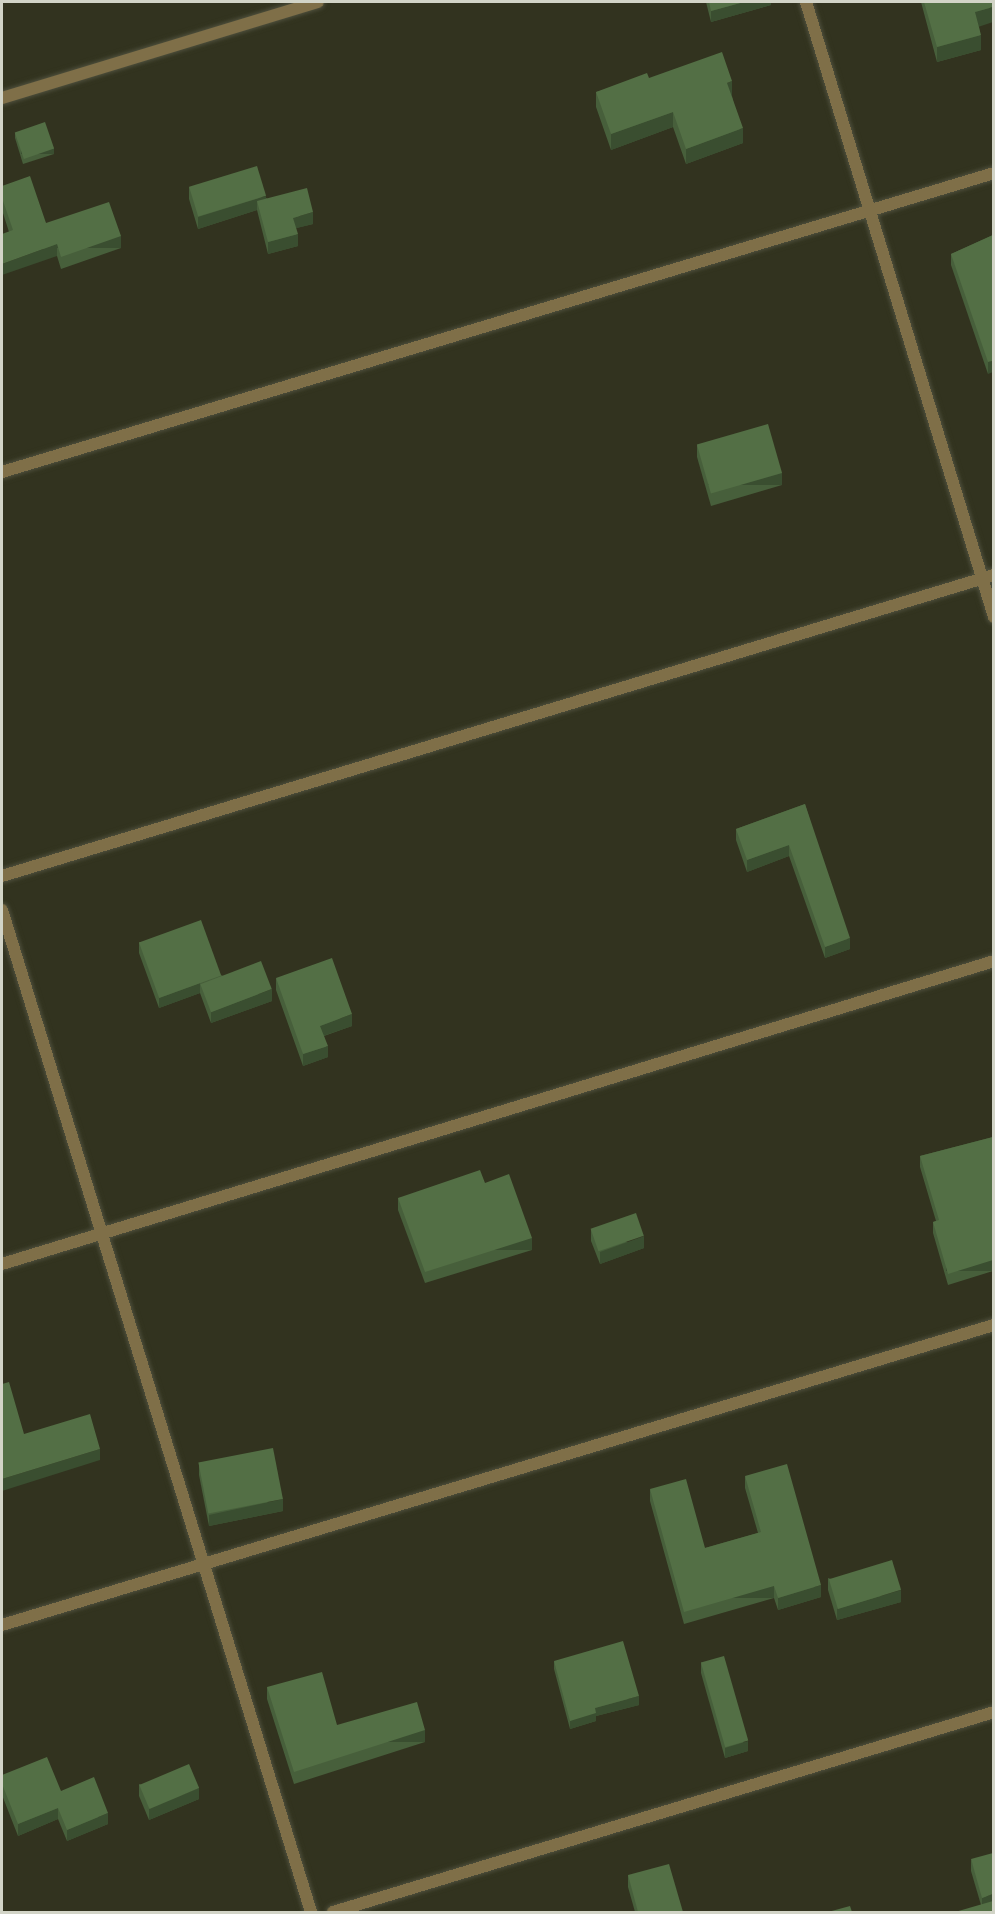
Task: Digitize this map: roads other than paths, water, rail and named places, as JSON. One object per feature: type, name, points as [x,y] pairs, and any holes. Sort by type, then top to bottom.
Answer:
[{"type":"street","points":[[2,98],[318,2]]},
{"type":"street","points":[[806,2],[988,577],[993,617]]},
{"type":"street","points":[[2,472],[993,173]]},
{"type":"street","points":[[2,876],[988,577]]},
{"type":"street","points":[[2,910],[201,1565],[311,1912]]},
{"type":"street","points":[[2,1264],[993,961]]},
{"type":"street","points":[[2,1625],[993,1325]]},
{"type":"street","points":[[333,1912],[993,1712]]}]
